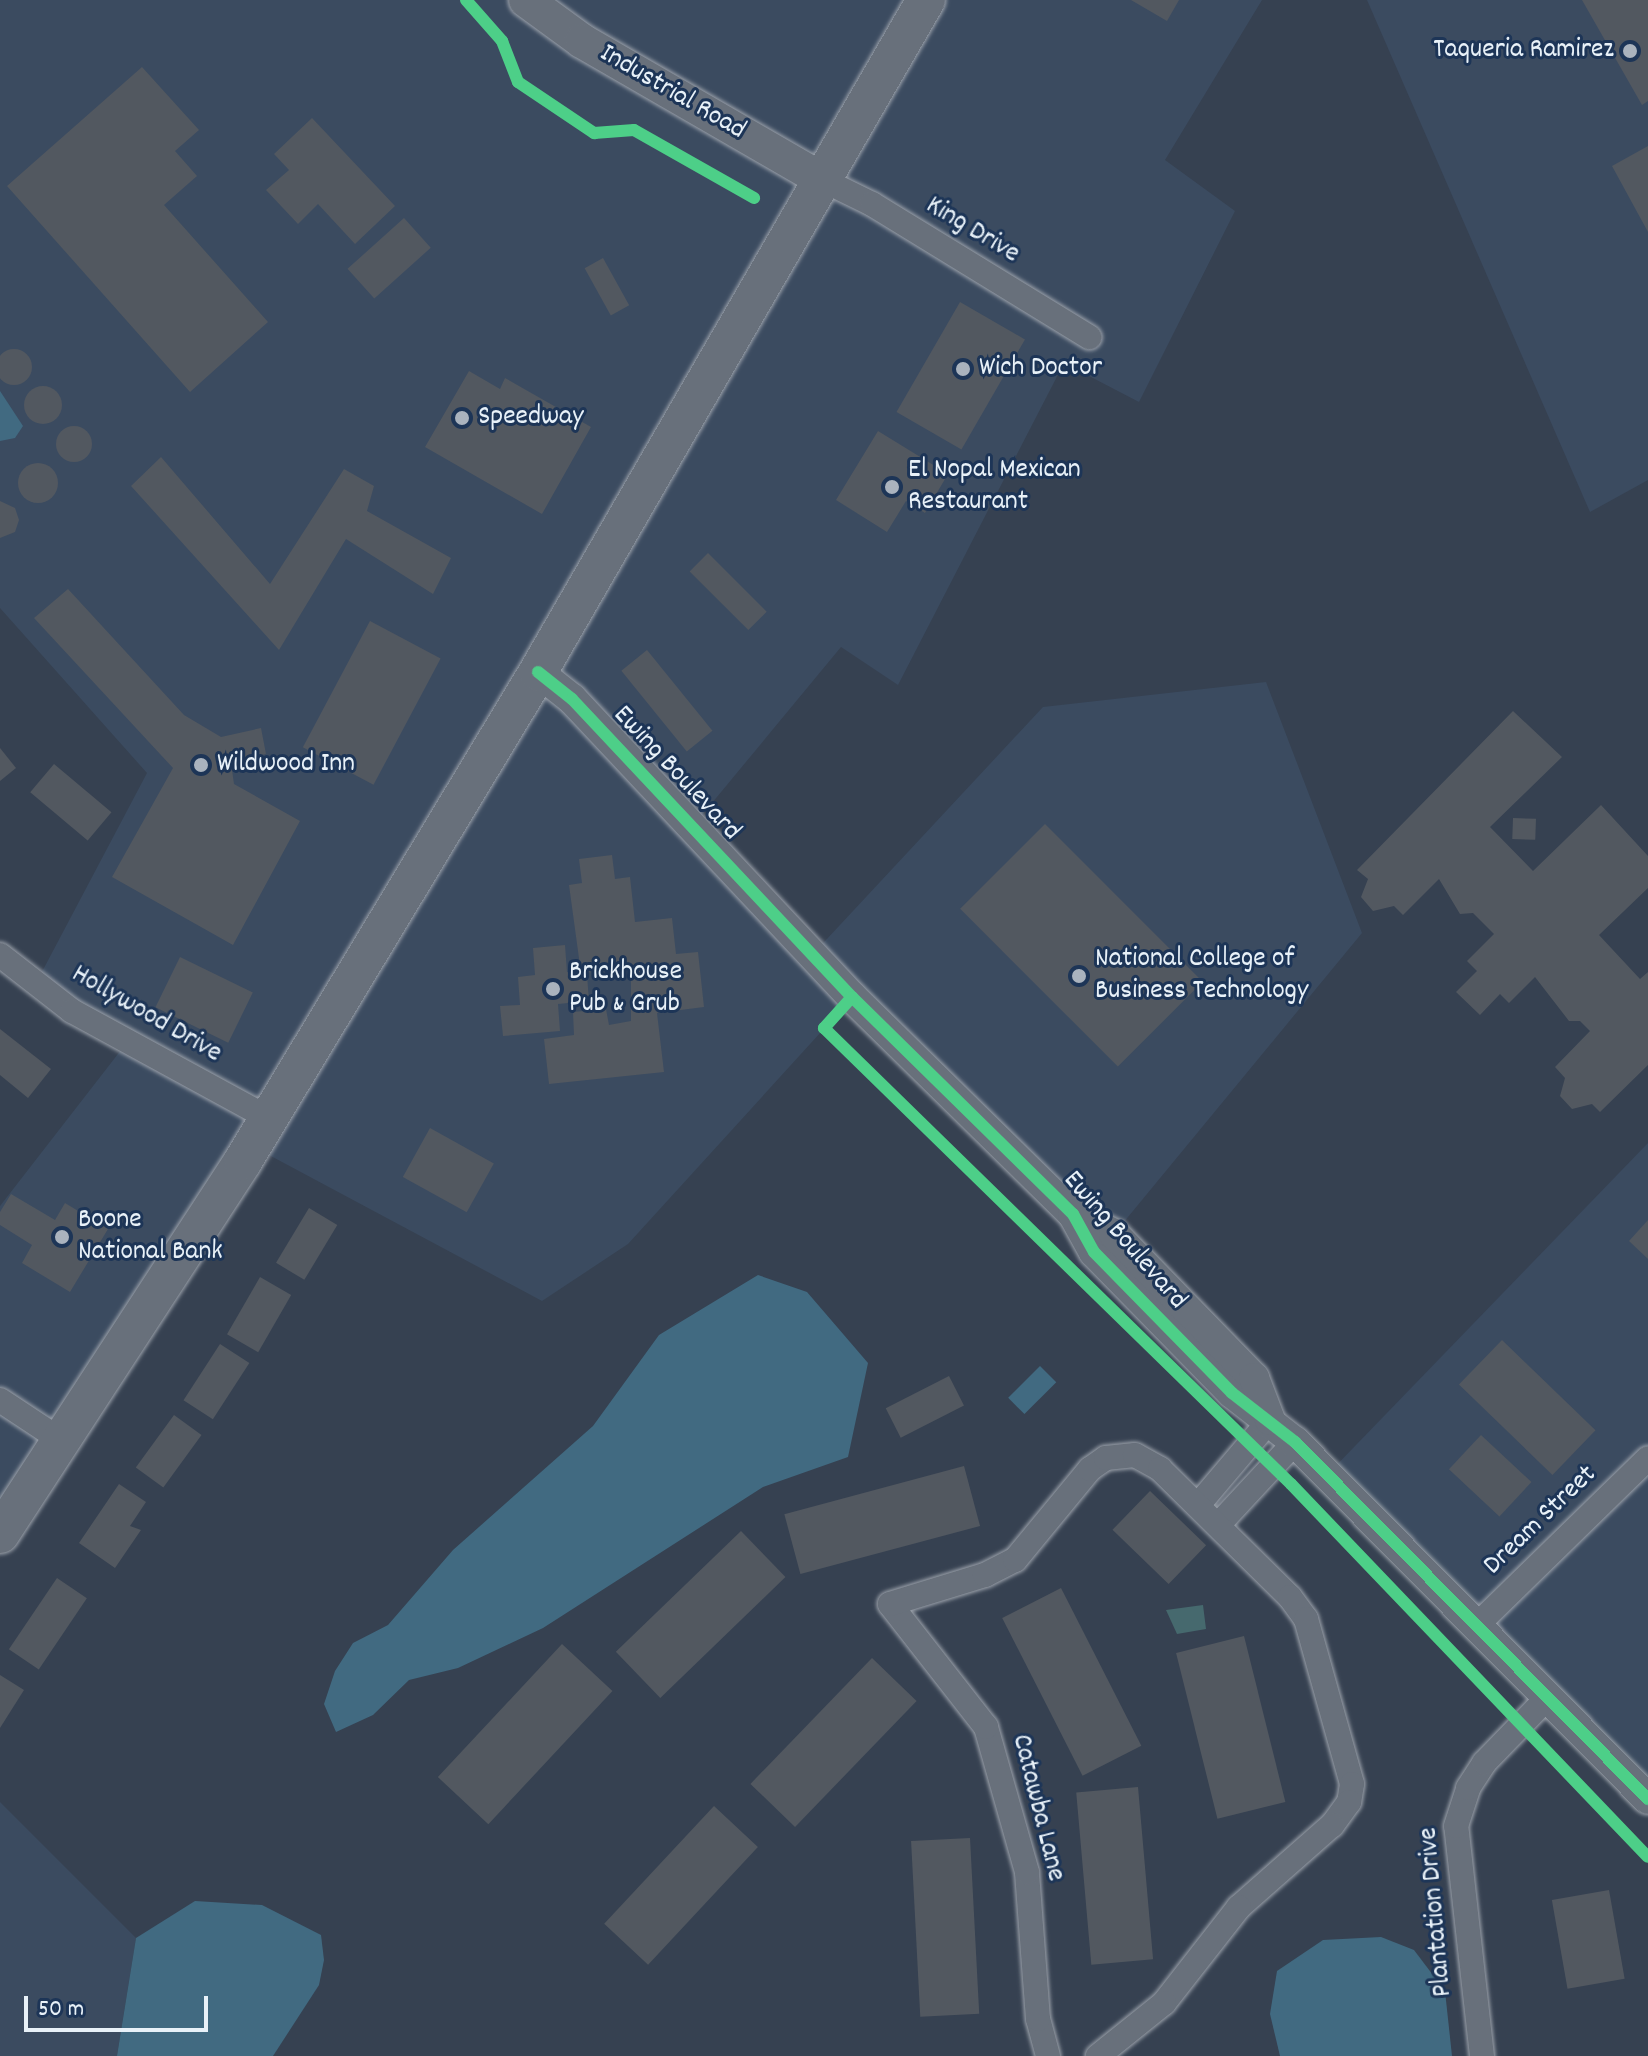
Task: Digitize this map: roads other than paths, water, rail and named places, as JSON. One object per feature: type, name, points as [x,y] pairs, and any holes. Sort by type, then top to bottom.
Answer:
[{"type":"main road","name":"Industrial Road","points":[[526,0],[582,41],[823,180]]},
{"type":"main road","points":[[0,1534],[268,1118],[538,672],[926,0]]},
{"type":"street","name":"King Drive","points":[[823,180],[872,204],[1089,337]]},
{"type":"street","name":"Ewing Boulevard","points":[[538,672],[572,699],[852,997],[1073,1214],[1114,1234],[1254,1378],[1270,1420],[1648,1799]]},
{"type":"street","name":"Hollywood Drive","points":[[0,955],[72,1011],[268,1118]]},
{"type":"street","points":[[0,1400],[62,1441]]},
{"type":"street","points":[[1198,1505],[1270,1420]]},
{"type":"street","points":[[1218,1525],[1295,1442]]},
{"type":"street","name":"Catawba Lane","points":[[1048,2056],[1038,2019],[1027,1872],[986,1727],[890,1604],[985,1575],[1015,1560],[1090,1469],[1106,1458],[1135,1455],[1149,1460],[1290,1597],[1313,1634],[1350,1770],[1349,1802],[1332,1825],[1239,1907],[1164,2003],[1098,2056]]},
{"type":"street","name":"Dream Street","points":[[1476,1626],[1648,1458]]},
{"type":"street","name":"Plantation Drive","points":[[1482,2056],[1456,1826],[1468,1788],[1484,1763],[1547,1698]]},
{"type":"place","name":"Taqueria Ramirez","points":[[1630,51]]},
{"type":"place","name":"Wich Doctor","points":[[963,369]]},
{"type":"place","name":"Speedway","points":[[462,418]]},
{"type":"place","name":"El Nopal Mexican Restaurant","points":[[892,487]]},
{"type":"place","name":"Wildwood Inn","points":[[201,765]]},
{"type":"place","name":"National College of Business Technology","points":[[1079,976]]},
{"type":"place","name":"Brickhouse Pub & Grub","points":[[553,989]]},
{"type":"place","name":"Boone National Bank","points":[[62,1237]]}]
